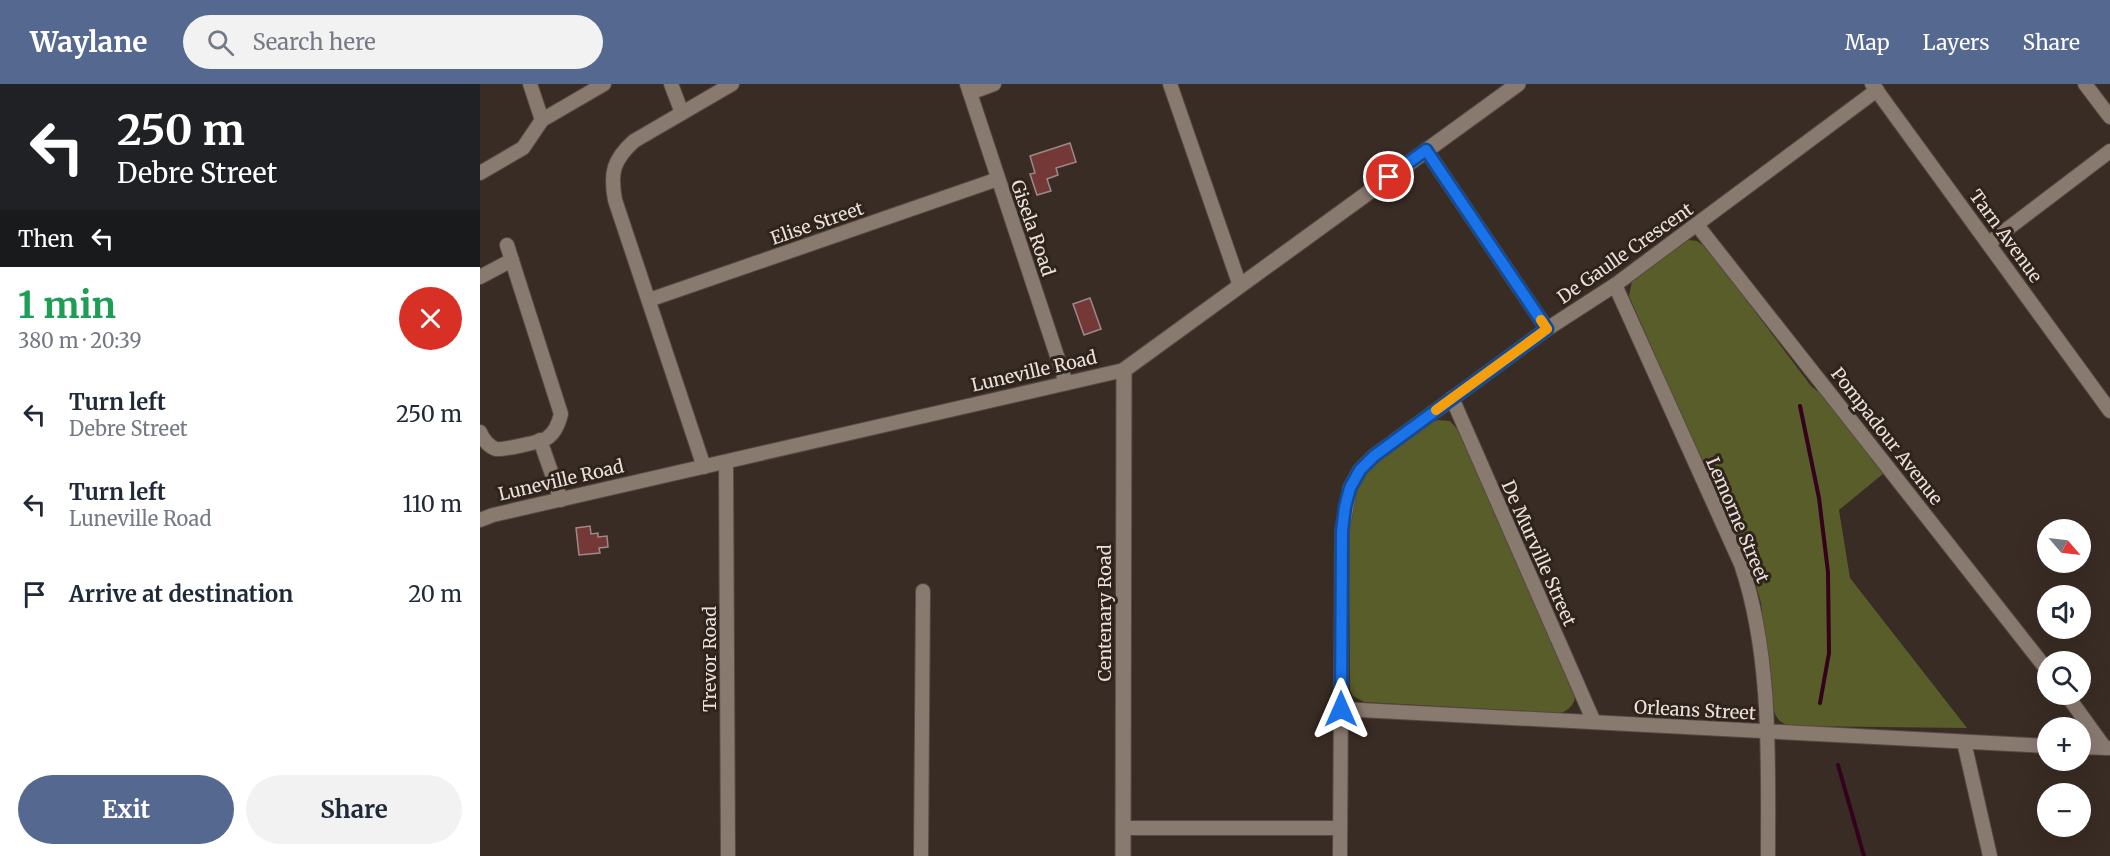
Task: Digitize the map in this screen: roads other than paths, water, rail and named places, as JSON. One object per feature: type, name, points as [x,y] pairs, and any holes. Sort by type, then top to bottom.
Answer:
[{"type":"street","points":[[530,84],[542,120]]},
{"type":"street","points":[[480,173],[523,148],[542,120],[604,84]]},
{"type":"street","points":[[671,84],[682,113]]},
{"type":"street","points":[[704,467],[615,200],[612,182],[616,162],[623,151],[634,141],[732,84]]},
{"type":"street","points":[[968,88],[994,84]]},
{"type":"street","points":[[1170,84],[1240,286]]},
{"type":"street","name":"Luneville Road","points":[[480,520],[1124,370],[1518,84]]},
{"type":"street","points":[[2085,84],[2110,117]]},
{"type":"street","name":"De Gaulle Crescent","points":[[1340,856],[1342,531],[1350,488],[1360,470],[1374,456],[1452,398],[1697,225],[1874,87]]},
{"type":"street","name":"Tarn Avenue","points":[[1874,87],[2110,411]]},
{"type":"street","name":"Gisela Road","points":[[968,88],[1066,383]]},
{"type":"street","points":[[1426,150],[1547,329]]},
{"type":"street","points":[[1989,243],[2110,151]]},
{"type":"street","name":"Elise Street","points":[[649,300],[998,179]]},
{"type":"street","name":"Pompadour Avenue","points":[[1697,225],[2037,657]]},
{"type":"street","points":[[480,432],[487,443],[499,449],[540,441],[552,433],[561,414],[507,245]]},
{"type":"street","points":[[480,277],[512,260]]},
{"type":"street","name":"Lemorne Street","points":[[1615,285],[1748,584],[1757,627],[1768,732],[1768,856]]},
{"type":"street","name":"Centenary Road","points":[[1123,856],[1124,370]]},
{"type":"street","name":"De Murville Street","points":[[1452,398],[1594,722]]},
{"type":"street","points":[[540,441],[561,500]]},
{"type":"street","name":"Trevor Road","points":[[726,463],[728,856]]},
{"type":"street","points":[[921,856],[923,591]]},
{"type":"street","points":[[2074,705],[2107,748]]},
{"type":"street","name":"Orleans Street","points":[[1341,709],[2037,745]]},
{"type":"street","points":[[1964,742],[1990,856]]},
{"type":"street","points":[[2091,747],[2107,748]]},
{"type":"street","points":[[1123,828],[1340,828]]},
{"type":"waterway","points":[[1800,406],[1819,498],[1828,572],[1829,653],[1820,703]]},
{"type":"waterway","points":[[1838,765],[1864,856]]}]
